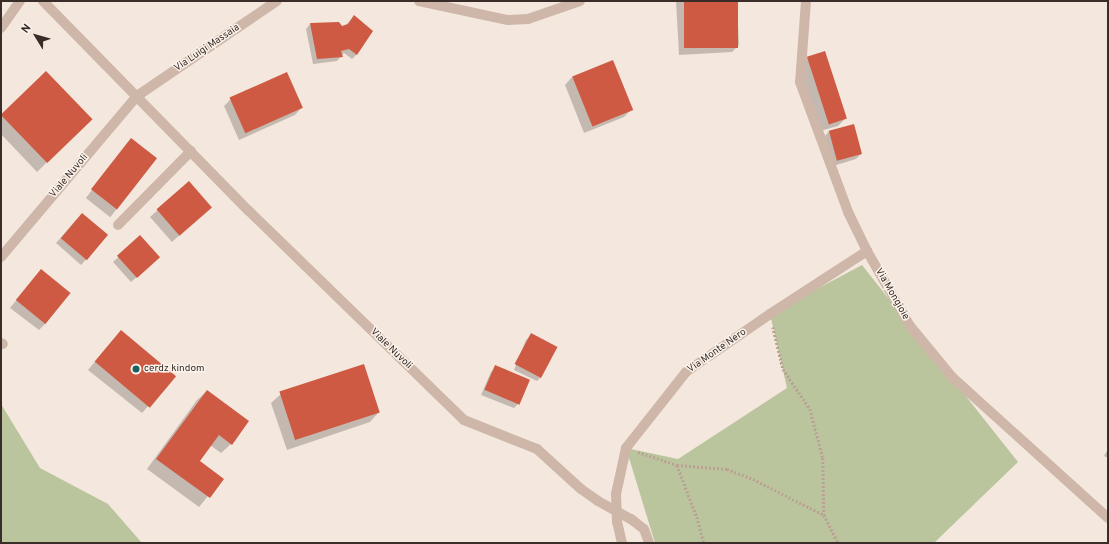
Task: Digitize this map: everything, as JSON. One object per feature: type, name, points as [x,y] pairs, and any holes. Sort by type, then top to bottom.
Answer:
[{"type":"street","points":[[1,28],[20,1]]},
{"type":"street","name":"Viale Nuvoli","points":[[43,1],[249,211],[464,420],[537,450],[581,489],[598,501],[631,519],[644,529],[649,543]]},
{"type":"street","name":"Via Luigi Massaia","points":[[137,96],[276,1]]},
{"type":"street","points":[[419,1],[508,20],[528,19],[580,1]]},
{"type":"street","name":"Via Mongioie","points":[[806,1],[800,82],[835,180],[867,251],[910,326],[952,377],[1108,518]]},
{"type":"street","name":"Viale Nuvoli","points":[[1,257],[137,96]]},
{"type":"street","points":[[118,225],[190,151]]},
{"type":"street","name":"Via Monte Nero","points":[[622,543],[617,522],[616,494],[626,448],[686,372],[770,314],[867,251]]},
{"type":"path","points":[[770,314],[783,369],[810,409],[823,458],[824,515],[838,543]]},
{"type":"path","points":[[626,448],[677,465],[726,470],[753,479],[824,515]]},
{"type":"path","points":[[677,465],[697,517],[704,543]]},
{"type":"green space","points":[[862,265],[1018,462],[934,543],[655,543],[626,448],[678,459],[787,388],[770,314]]},
{"type":"green space","points":[[1,404],[40,468],[108,504],[142,543],[1,543]]},
{"type":"building","points":[[684,1],[738,1],[738,48],[684,48]]},
{"type":"building","points":[[354,15],[373,31],[357,55],[349,49],[341,51],[343,57],[317,59],[310,23],[339,22],[342,26],[348,24]]},
{"type":"building","points":[[825,51],[847,119],[829,124],[807,57]]},
{"type":"building","points":[[613,60],[633,110],[592,127],[572,76]]},
{"type":"building","points":[[46,71],[93,119],[47,163],[1,115]]},
{"type":"building","points":[[287,72],[303,108],[245,133],[229,98]]},
{"type":"building","points":[[854,124],[862,154],[837,161],[829,131]]},
{"type":"building","points":[[131,138],[157,158],[117,210],[91,189]]},
{"type":"building","points":[[189,181],[212,207],[180,236],[157,209]]},
{"type":"building","points":[[82,213],[108,235],[87,260],[61,238]]},
{"type":"building","points":[[140,235],[160,257],[137,278],[117,256]]},
{"type":"building","points":[[41,269],[71,293],[45,324],[16,300]]},
{"type":"building","name":"cerdz kindom","points":[[121,330],[176,376],[150,408],[95,361]]},
{"type":"building","points":[[531,333],[557,347],[541,378],[515,364]]},
{"type":"building","points":[[364,364],[380,413],[295,440],[279,392]]},
{"type":"building","points":[[495,365],[530,380],[519,405],[484,390]]},
{"type":"building","points":[[207,390],[249,421],[232,445],[219,435],[200,461],[224,479],[210,498],[156,459]]},
{"type":"place","name":"cerdz kindom","points":[[136,369]]}]
